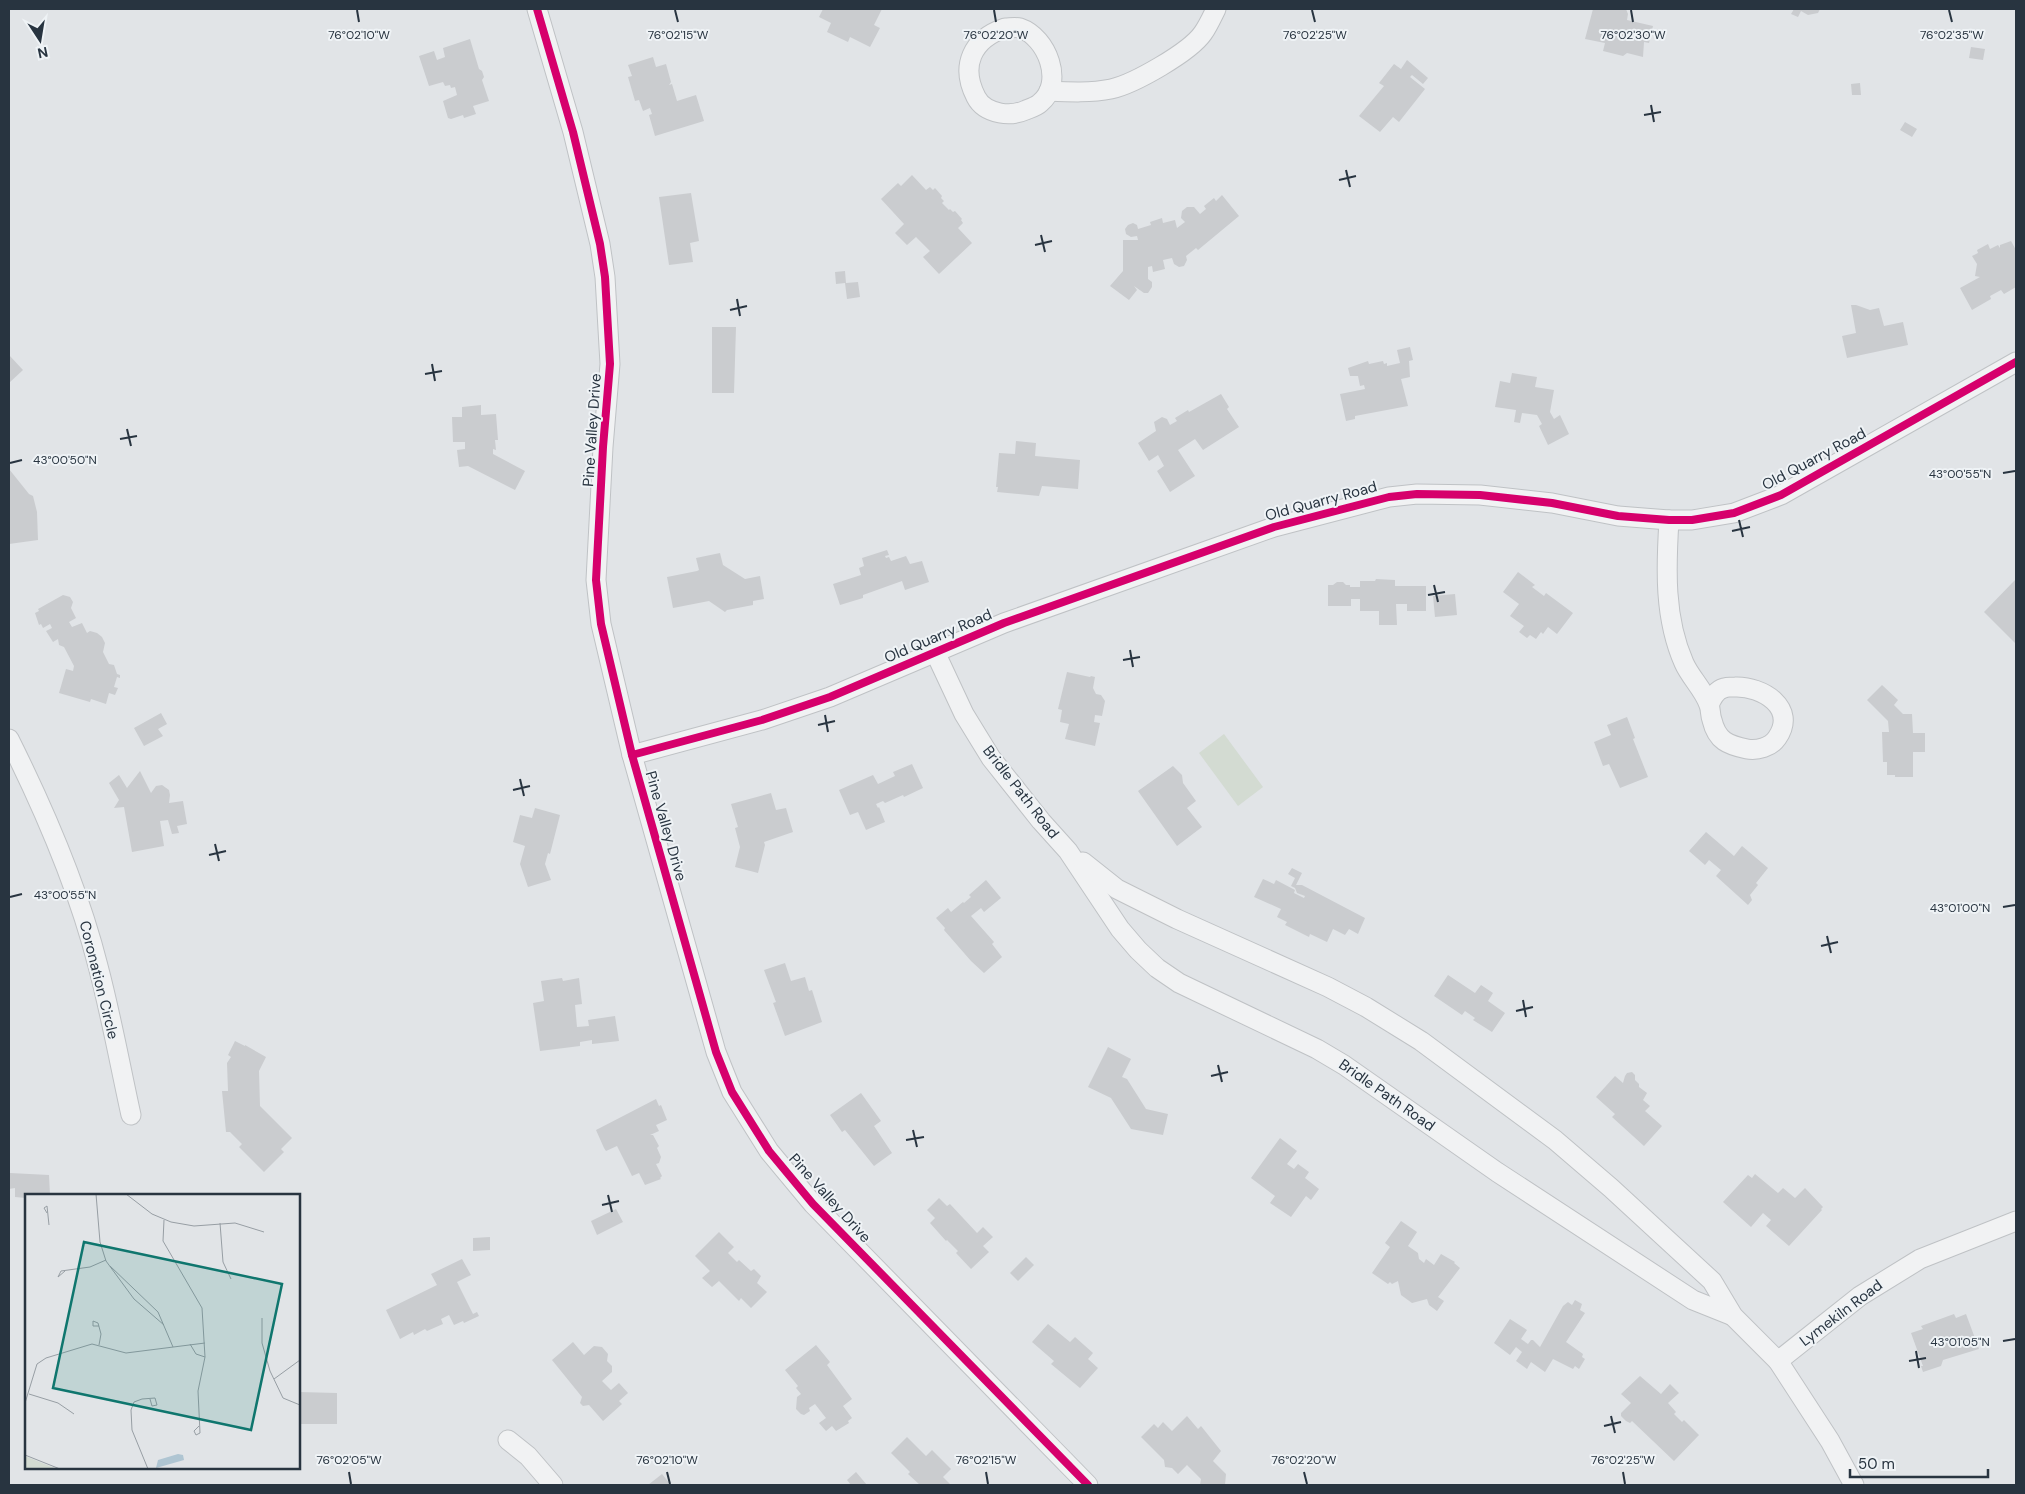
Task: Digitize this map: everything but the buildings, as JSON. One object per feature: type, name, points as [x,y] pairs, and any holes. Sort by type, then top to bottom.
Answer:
[{"type":"street","name":"Pine Valley Drive","points":[[537,9],[573,132],[600,244],[605,277],[610,364],[603,447],[596,580],[601,624],[632,755],[716,1052],[732,1092],[769,1151],[813,1204],[1088,1485]]},
{"type":"street","points":[[1049,92],[1092,92],[1112,89],[1131,82],[1186,49],[1203,34],[1216,9]]},
{"type":"street","points":[[1005,28],[1019,28],[1042,43],[1051,65],[1052,86],[1049,92],[1040,104],[1019,113],[1009,115],[989,110],[981,105],[976,98],[969,81],[970,58],[975,47],[993,32],[1005,28]]},
{"type":"street","name":"Old Quarry Road","points":[[632,755],[762,720],[830,697],[1004,623],[1274,527],[1389,497],[1417,494],[1480,495],[1552,504],[1618,516],[1669,520],[1692,520],[1734,513],[1781,495],[2016,362]]},
{"type":"street","points":[[1669,520],[1666,569],[1671,624],[1684,663],[1709,705]]},
{"type":"street","name":"Bridle Path Road","points":[[935,652],[964,714],[991,758],[1041,821],[1068,851],[1120,929],[1138,950],[1164,973],[1179,983],[1317,1049],[1344,1065],[1497,1172],[1692,1300],[1733,1316]]},
{"type":"street","name":"Coronation Circle","points":[[9,739],[33,788],[71,880],[98,966],[131,1115]]},
{"type":"street","name":"Bridle Path Road","points":[[1068,851],[1117,889],[1177,919],[1328,987],[1366,1007],[1420,1041],[1555,1140],[1611,1188],[1712,1281],[1733,1316],[1778,1360],[1830,1441],[1854,1485]]},
{"type":"street","name":"Lymekiln Road","points":[[1778,1360],[1860,1296],[1920,1259],[2016,1221]]},
{"type":"street","points":[[508,1440],[528,1456],[553,1485]]},
{"type":"shaded area","points":[[1224,734],[1263,787],[1238,806],[1199,753]]},
{"type":"cycle path","points":[[537,9],[573,132],[600,244],[605,277],[610,364],[603,447],[596,580],[601,624],[632,755],[716,1052],[732,1092],[769,1151],[813,1204],[1088,1485]]},
{"type":"cycle path","points":[[632,755],[762,720],[830,697],[1004,623],[1274,527],[1389,497],[1417,494],[1480,495],[1552,503],[1618,516],[1669,520],[1692,520],[1734,513],[1781,495],[2016,362]]}]
